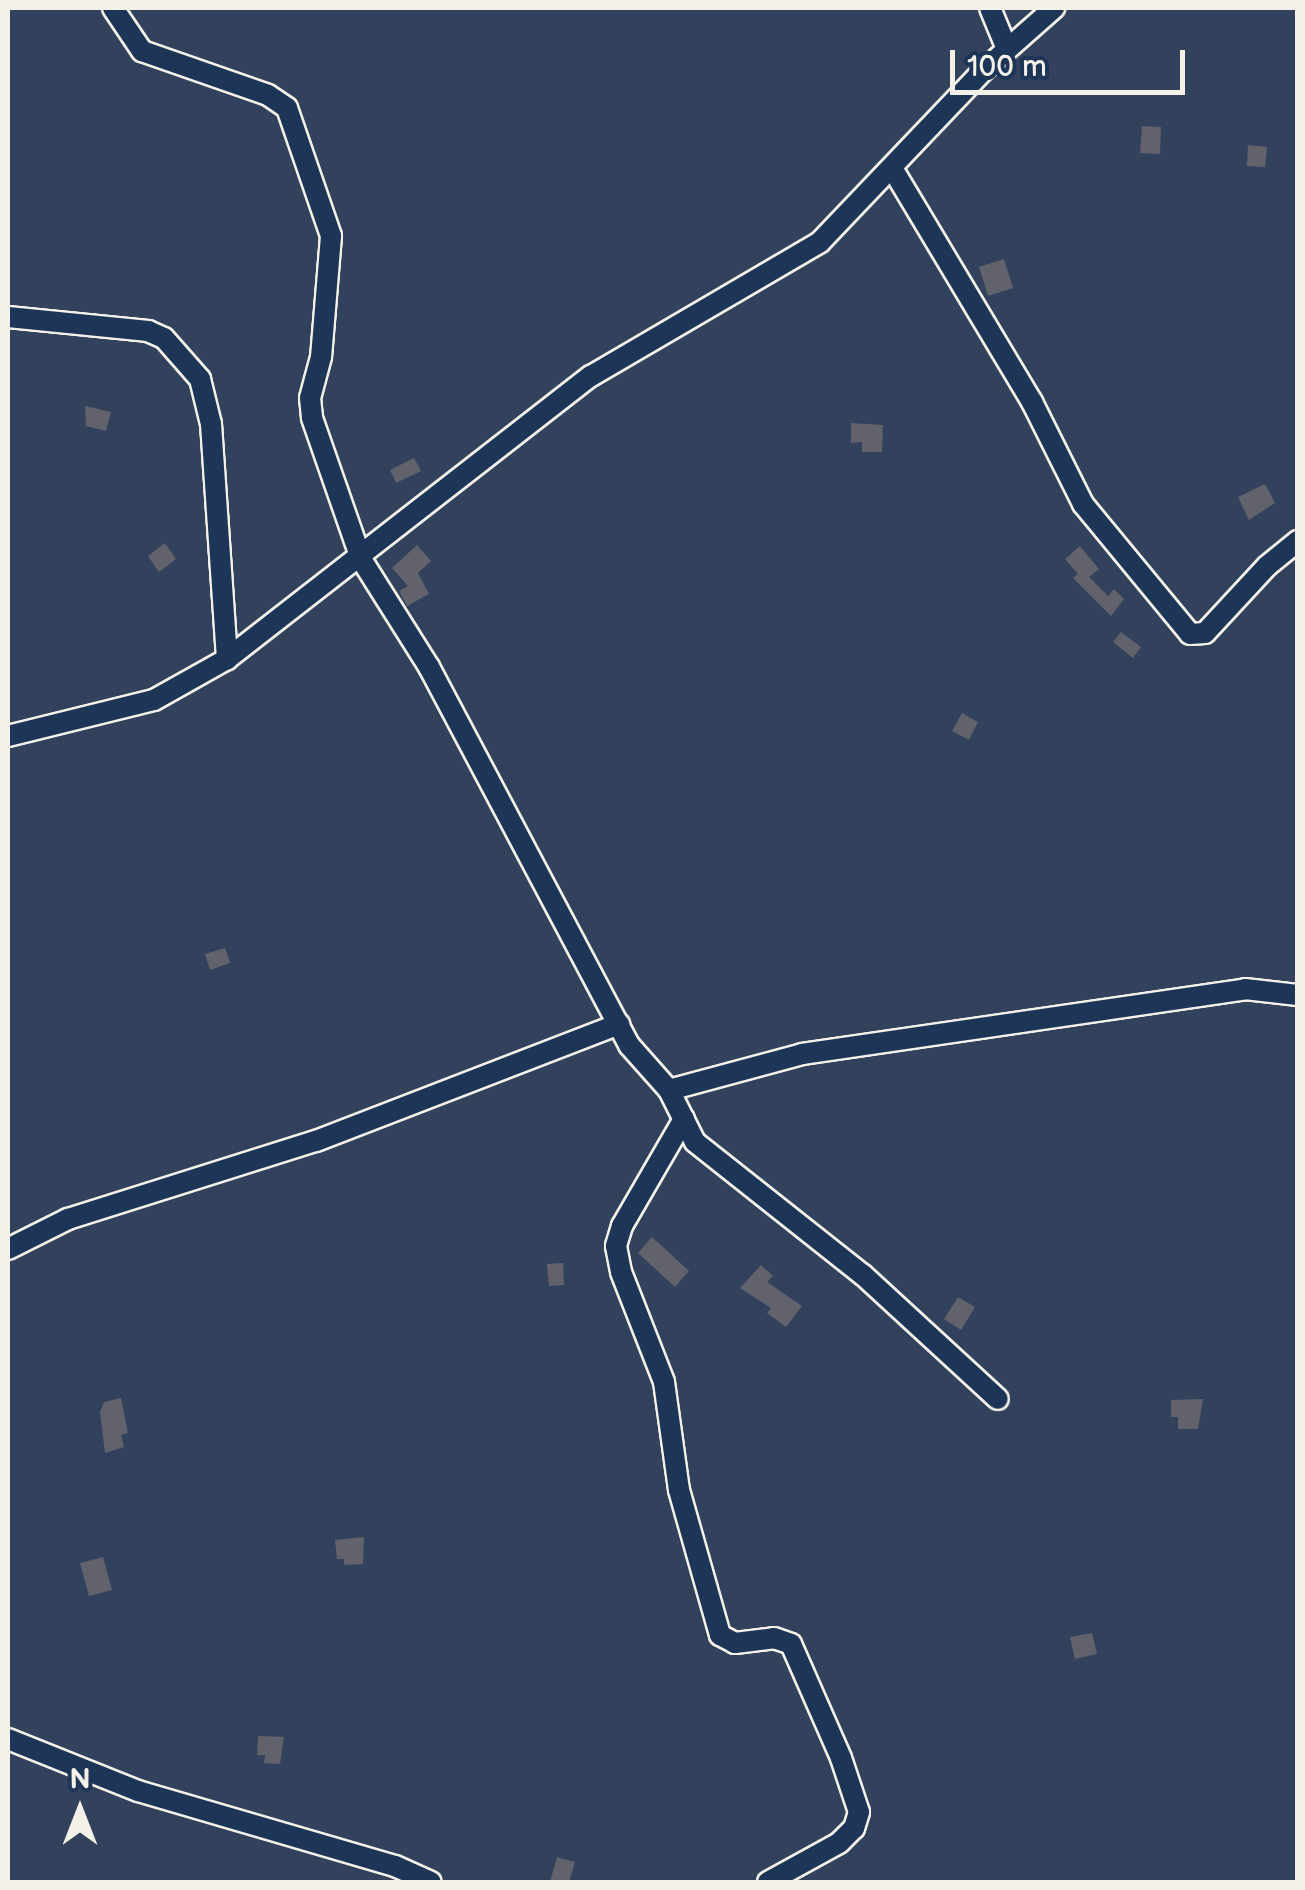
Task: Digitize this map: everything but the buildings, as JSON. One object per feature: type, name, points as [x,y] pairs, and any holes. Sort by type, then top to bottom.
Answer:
[{"type":"street","points":[[112,8],[142,50],[268,95],[288,108],[331,236],[330,280],[310,398],[312,418],[361,558],[429,667],[630,1045],[669,1090],[690,1136],[863,1275],[998,1400]]},
{"type":"street","points":[[990,8],[1006,48]]},
{"type":"street","points":[[8,736],[154,700],[227,659],[591,376],[806,252],[1006,48],[1054,8]]},
{"type":"street","points":[[892,168],[1032,402],[1083,504],[1190,634],[1204,634],[1267,566],[1298,541]]},
{"type":"street","points":[[8,316],[148,331],[164,338],[200,379],[211,424],[227,659]]},
{"type":"street","points":[[669,1090],[802,1054],[1246,989],[1298,994]]},
{"type":"street","points":[[8,1249],[68,1219],[316,1141],[619,1024]]},
{"type":"street","points":[[684,1119],[622,1226],[616,1246],[621,1272],[659,1364],[679,1490],[720,1635],[735,1643],[774,1638],[791,1644],[841,1758],[859,1812],[846,1837],[768,1882]]},
{"type":"street","points":[[8,1739],[138,1791],[395,1866],[431,1882]]}]
